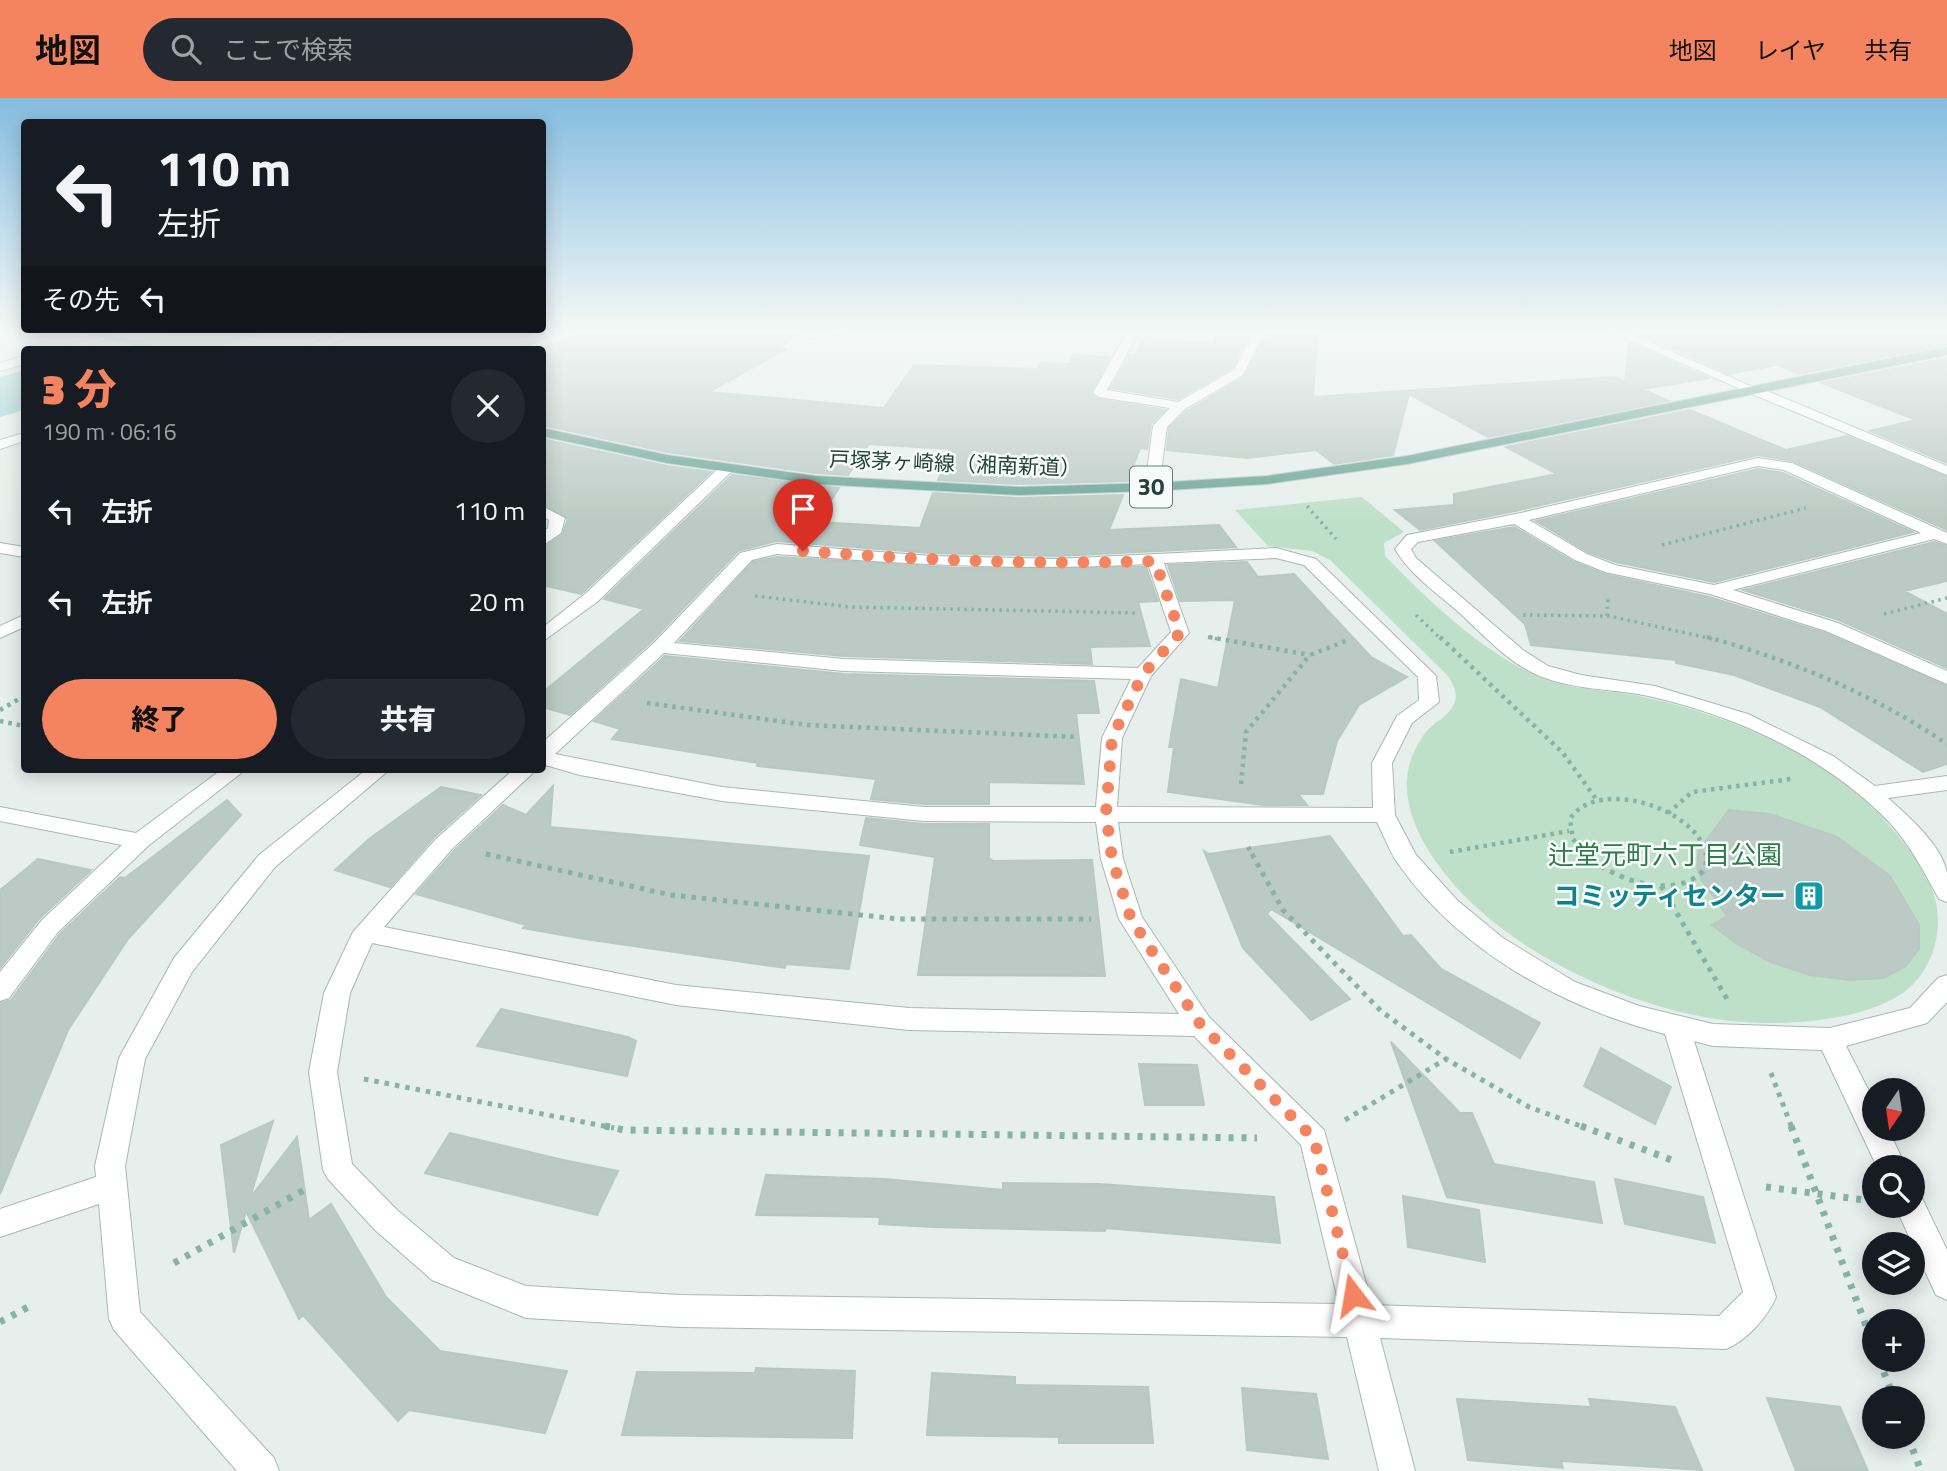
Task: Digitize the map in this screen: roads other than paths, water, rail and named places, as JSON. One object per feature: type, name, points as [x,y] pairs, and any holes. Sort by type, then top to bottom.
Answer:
[{"type":"main road","name":"戸塚茅ヶ崎線（湘南新道）","points":[[546,433],[726,469],[816,480],[1019,491],[1152,487],[1267,480],[1406,460],[1740,394]]},
{"type":"street","points":[[1106,394],[1180,406]]},
{"type":"street","points":[[1152,487],[1160,426],[1180,406],[1201,394]]},
{"type":"street","points":[[1763,394],[1947,471]]},
{"type":"street","points":[[0,445],[21,438]]},
{"type":"street","points":[[1941,536],[1787,466],[1758,462],[1516,519],[1413,538],[1404,549],[1410,561],[1539,670],[1567,678],[1659,693],[1726,714],[1789,741],[1843,772],[1872,793],[1903,824],[1936,865],[1947,892]]},
{"type":"street","points":[[546,634],[591,598],[726,469]]},
{"type":"street","points":[[546,512],[557,518],[556,530],[546,538]]},
{"type":"street","points":[[1516,519],[1581,557],[1611,569],[1714,590],[1832,627],[1947,678]]},
{"type":"street","points":[[1714,590],[1941,536]]},
{"type":"street","points":[[0,548],[21,552]]},
{"type":"street","points":[[546,752],[660,647],[746,556],[777,549],[932,561],[1057,564],[1276,553],[1310,562],[1427,676],[1429,702],[1404,720],[1381,762],[1384,815],[1407,860],[1450,907],[1494,945],[1566,989],[1636,1017],[1713,1035],[1830,1039],[1918,1016],[1947,985]]},
{"type":"street","points":[[1155,561],[1177,623],[1143,674],[1112,738],[1106,813],[1112,859],[1131,919],[1200,1024],[1314,1139],[1397,1471]]},
{"type":"street","points":[[0,634],[21,622]]},
{"type":"street","points":[[660,647],[844,665],[1143,674]]},
{"type":"street","points":[[546,757],[579,768],[722,794],[924,814],[1384,815]]},
{"type":"street","points":[[0,991],[50,926],[140,841],[231,773]]},
{"type":"street","points":[[261,1471],[125,1319],[110,1166],[132,1058],[183,965],[267,861],[375,773]]},
{"type":"street","points":[[523,773],[444,844],[365,932],[337,993],[323,1072],[338,1170],[386,1220],[443,1269],[526,1302],[680,1311],[1360,1321],[1726,1333],[1760,1297],[1675,1027]]},
{"type":"street","points":[[1872,793],[1947,783]]},
{"type":"street","points":[[0,814],[140,841]]},
{"type":"street","points":[[365,932],[676,995],[909,1019],[1200,1024]]},
{"type":"street","points":[[1830,1039],[1886,1155]]},
{"type":"street","points":[[0,1223],[112,1186]]},
{"type":"street","points":[[1916,1218],[1947,1284]]},
{"type":"water","points":[[0,394],[21,394],[21,411],[0,417]]},
{"type":"place","name":"コミッティセンター","points":[[1809,896]]},
{"type":"park label","name":"辻堂元町六丁目公園","points":[[1665,855]]}]
